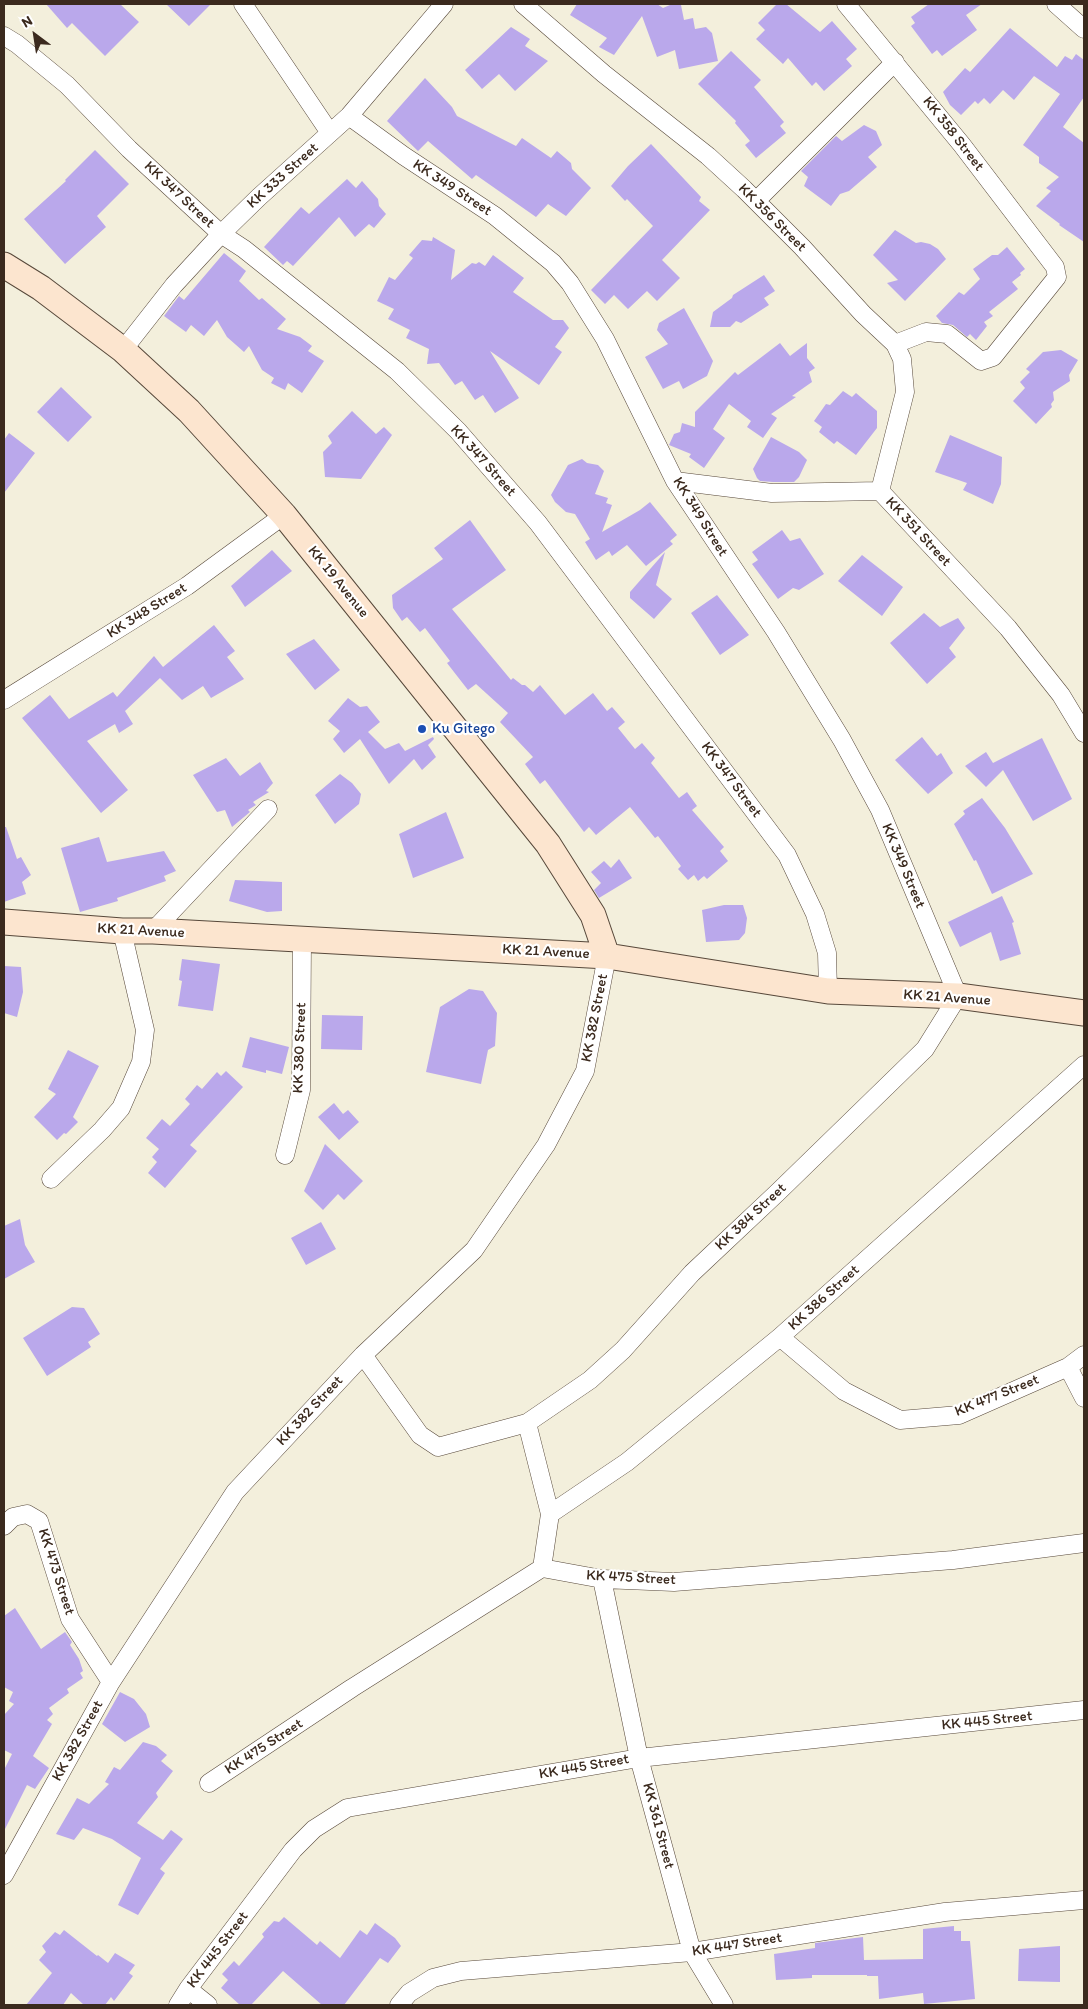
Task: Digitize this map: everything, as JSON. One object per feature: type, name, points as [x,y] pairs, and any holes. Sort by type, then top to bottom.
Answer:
[{"type":"main road","name":"KK 19 Avenue","points":[[4,265],[41,288],[123,350],[189,411],[284,515],[548,844],[593,915],[607,956]]},
{"type":"main road","name":"KK 21 Avenue","points":[[4,922],[122,931],[152,931],[607,956],[828,991],[958,996],[1084,1013]]},
{"type":"street","points":[[243,4],[330,134]]},
{"type":"street","name":"KK 333 Street","points":[[123,350],[174,285],[221,234],[349,116],[444,4]]},
{"type":"street","name":"KK 356 Street","points":[[523,4],[604,74],[708,156],[756,201],[863,314],[895,344],[902,360],[905,392],[880,491]]},
{"type":"street","name":"KK 358 Street","points":[[846,4],[962,145],[1055,267],[1057,277],[993,357],[981,361],[947,334],[926,332],[895,344]]},
{"type":"street","points":[[1056,4],[1084,29]]},
{"type":"street","name":"KK 347 Street","points":[[4,36],[17,44],[67,85],[129,149],[221,234],[244,249],[397,371],[458,432],[538,523],[787,855],[815,914],[827,953],[828,991]]},
{"type":"street","points":[[756,201],[895,62]]},
{"type":"street","name":"KK 349 Street","points":[[349,116],[404,156],[495,216],[553,263],[570,283],[605,339],[675,480],[776,632],[842,740],[880,810],[958,996]]},
{"type":"street","name":"KK 351 Street","points":[[675,480],[772,494],[880,491],[1008,628],[1061,695],[1084,733]]},
{"type":"street","name":"KK 348 Street","points":[[4,700],[187,586],[284,515]]},
{"type":"street","points":[[152,931],[268,809]]},
{"type":"street","points":[[51,1179],[102,1130],[120,1108],[141,1062],[145,1030],[122,931]]},
{"type":"street","name":"KK 380 Street","points":[[285,1155],[301,1090],[302,940]]},
{"type":"street","name":"KK 382 Street","points":[[4,1876],[111,1682],[235,1492],[363,1355],[474,1250],[546,1145],[585,1071],[607,956]]},
{"type":"street","name":"KK 384 Street","points":[[527,1423],[590,1380],[623,1350],[692,1273],[925,1049],[958,996]]},
{"type":"street","name":"KK 386 Street","points":[[550,1514],[627,1462],[780,1338],[1084,1065]]},
{"type":"street","name":"KK 477 Street","points":[[780,1338],[844,1391],[900,1420],[959,1415],[1068,1367],[1084,1355]]},
{"type":"street","points":[[363,1355],[420,1435],[438,1447],[527,1423],[550,1514],[542,1568]]},
{"type":"street","points":[[1068,1367],[1084,1398]]},
{"type":"street","name":"KK 473 Street","points":[[4,1526],[13,1518],[27,1514],[39,1521],[70,1618],[111,1682]]},
{"type":"street","name":"KK 475 Street","points":[[209,1783],[352,1688],[542,1568],[602,1579],[674,1582],[953,1560],[1084,1543]]},
{"type":"street","name":"KK 361 Street","points":[[602,1579],[639,1758],[692,1952],[724,2005]]},
{"type":"street","name":"KK 445 Street","points":[[178,2005],[188,1988],[293,1850],[314,1828],[347,1808],[639,1758],[1084,1710]]},
{"type":"street","name":"KK 447 Street","points":[[399,2005],[409,1993],[433,1978],[461,1971],[692,1952],[944,1912],[1084,1900]]},
{"type":"street","points":[[188,1988],[208,2005]]},
{"type":"building","points":[[46,4],[120,4],[139,22],[105,56],[72,23],[67,28]]},
{"type":"building","points":[[166,4],[211,4],[189,26]]},
{"type":"building","points":[[577,4],[657,4],[663,8],[670,5],[681,5],[684,20],[693,18],[695,29],[706,27],[712,33],[718,61],[679,69],[675,50],[657,57],[642,16],[614,55],[599,47],[607,38],[570,15]]},
{"type":"building","points":[[777,4],[786,4],[820,32],[832,21],[857,49],[846,59],[852,66],[824,91],[816,82],[812,86],[788,58],[783,64],[756,39],[765,30],[758,23]]},
{"type":"building","points":[[929,4],[982,4],[966,15],[977,30],[942,56],[937,50],[932,54],[911,26],[915,23],[911,17]]},
{"type":"building","points":[[511,27],[530,39],[525,46],[548,61],[515,91],[499,74],[482,89],[465,70]]},
{"type":"building","points":[[1010,28],[1057,67],[1065,56],[1072,60],[1076,54],[1084,60],[1084,97],[1063,127],[1084,143],[1084,242],[1036,206],[1051,191],[1046,188],[1059,177],[1039,163],[1039,157],[1023,145],[1060,94],[1034,76],[1014,100],[1003,90],[990,104],[984,98],[978,104],[975,101],[961,115],[950,105],[943,92],[965,68],[970,72]]},
{"type":"building","points":[[731,51],[761,80],[754,87],[784,122],[780,126],[786,133],[756,158],[745,145],[750,141],[735,123],[736,121],[698,84]]},
{"type":"building","points":[[425,78],[452,107],[457,116],[516,146],[522,138],[551,158],[557,151],[571,163],[572,169],[591,188],[566,216],[548,204],[536,217],[476,175],[472,179],[428,141],[418,151],[387,121]]},
{"type":"building","points":[[864,125],[876,131],[882,145],[868,157],[877,167],[849,191],[840,194],[831,206],[804,186],[808,177],[801,171],[836,136],[842,141]]},
{"type":"building","points":[[651,144],[701,197],[699,201],[710,210],[662,260],[680,278],[657,301],[647,291],[628,309],[614,295],[605,304],[591,290],[653,226],[627,199],[625,201],[611,186]]},
{"type":"building","points":[[95,150],[129,184],[97,216],[106,227],[65,264],[24,219],[66,181]]},
{"type":"building","points":[[347,179],[356,188],[362,181],[378,199],[379,206],[386,214],[374,228],[369,224],[355,237],[339,217],[293,266],[287,261],[283,265],[264,247],[301,207],[309,214]]},
{"type":"building","points":[[895,230],[916,243],[930,244],[938,249],[946,259],[905,301],[887,283],[898,280],[873,255]]},
{"type":"building","points":[[433,237],[455,250],[451,280],[472,263],[476,264],[479,262],[485,266],[493,255],[524,278],[513,292],[553,320],[563,320],[569,328],[555,347],[562,352],[539,385],[490,351],[519,398],[495,413],[483,395],[475,400],[462,381],[455,385],[439,363],[427,364],[429,349],[406,338],[410,330],[388,319],[394,309],[377,301],[389,277],[395,280],[413,258],[409,255],[422,240],[432,241]]},
{"type":"building","points":[[1007,247],[1025,269],[1012,282],[1018,289],[989,312],[993,316],[984,322],[987,326],[976,340],[970,334],[967,337],[953,325],[942,323],[936,316],[959,292],[964,295],[980,279],[973,269],[992,255],[998,255]]},
{"type":"building","points":[[224,253],[246,271],[239,281],[259,300],[262,298],[286,319],[277,329],[300,337],[312,346],[308,351],[324,361],[302,393],[288,383],[285,390],[271,383],[274,378],[262,370],[249,346],[244,352],[227,337],[217,320],[204,336],[191,325],[186,332],[164,316],[179,296],[184,300]]},
{"type":"building","points":[[764,275],[775,291],[764,298],[769,305],[741,323],[736,321],[730,327],[710,327],[713,312],[732,298],[733,295]]},
{"type":"building","points":[[684,308],[713,361],[707,376],[683,389],[679,381],[663,389],[645,357],[668,344],[657,330],[659,323]]},
{"type":"building","points":[[780,343],[790,356],[807,343],[807,358],[815,368],[809,372],[812,382],[792,396],[796,397],[771,414],[777,418],[763,438],[747,427],[751,421],[729,404],[713,429],[725,438],[704,468],[689,457],[691,454],[669,445],[674,434],[680,432],[682,423],[695,427],[695,412],[735,372],[738,375]]},
{"type":"building","points":[[1061,350],[1078,360],[1069,375],[1070,381],[1053,392],[1054,400],[1051,404],[1052,407],[1036,424],[1013,401],[1025,388],[1020,382],[1030,372],[1026,369],[1043,352]]},
{"type":"building","points":[[61,387],[92,417],[68,442],[37,412]]},
{"type":"building","points":[[843,391],[852,397],[856,393],[877,411],[877,428],[856,455],[837,441],[834,444],[819,432],[822,427],[814,421],[826,404],[830,405]]},
{"type":"building","points":[[352,411],[376,434],[384,427],[392,435],[361,479],[325,477],[323,452],[332,443],[328,436]]},
{"type":"building","points":[[9,433],[35,453],[4,493],[4,440]]},
{"type":"building","points":[[950,435],[1002,457],[1001,484],[993,504],[963,490],[967,483],[935,472]]},
{"type":"building","points":[[771,437],[799,452],[807,460],[799,477],[794,482],[760,481],[757,478],[753,469]]},
{"type":"building","points":[[582,459],[587,463],[598,465],[604,471],[595,494],[608,498],[606,503],[612,505],[602,532],[650,502],[677,535],[670,541],[673,544],[646,566],[627,545],[612,556],[609,551],[596,560],[585,542],[590,539],[575,514],[566,512],[555,502],[551,495],[568,465]]},
{"type":"building","points":[[470,520],[506,570],[452,609],[511,680],[513,678],[533,692],[540,685],[565,715],[593,693],[607,711],[612,707],[625,722],[618,728],[635,749],[642,743],[655,758],[651,763],[679,798],[687,792],[697,806],[692,810],[724,847],[720,851],[728,861],[707,879],[704,876],[698,881],[694,875],[688,880],[678,869],[681,866],[658,836],[655,838],[630,807],[596,835],[589,827],[584,832],[545,780],[540,784],[525,764],[533,757],[500,722],[508,713],[476,684],[468,690],[447,663],[450,661],[425,628],[420,632],[407,617],[402,621],[393,608],[392,595],[443,559],[434,548]]},
{"type":"building","points":[[782,530],[790,541],[800,538],[824,574],[799,590],[793,588],[778,599],[752,564],[758,560],[752,552]]},
{"type":"building","points":[[272,550],[292,571],[245,607],[231,586]]},
{"type":"building","points":[[665,552],[656,585],[672,599],[654,619],[630,598],[630,592]]},
{"type":"building","points":[[862,555],[903,587],[882,616],[838,581]]},
{"type":"building","points":[[717,595],[749,635],[720,655],[691,613]]},
{"type":"building","points":[[924,613],[940,627],[958,618],[965,628],[949,648],[956,657],[927,684],[890,643]]},
{"type":"building","points":[[214,625],[235,651],[227,657],[244,679],[211,698],[203,686],[182,700],[160,678],[125,711],[133,724],[119,733],[115,724],[87,741],[128,790],[101,813],[22,718],[50,695],[69,719],[113,692],[117,697],[154,656],[163,667]]},
{"type":"building","points":[[314,639],[340,670],[315,690],[286,654]]},
{"type":"building","points":[[348,698],[360,707],[367,706],[380,722],[368,732],[385,749],[399,743],[405,751],[433,737],[434,739],[428,745],[436,757],[422,770],[414,759],[389,784],[360,739],[344,753],[333,739],[340,731],[328,721]]},
{"type":"building","points":[[922,737],[937,756],[941,753],[953,773],[928,794],[895,760]]},
{"type":"building","points":[[1042,738],[1072,799],[1033,821],[1003,770],[986,787],[965,766],[986,752],[993,763]]},
{"type":"building","points":[[226,758],[240,776],[260,762],[273,783],[266,791],[269,792],[253,802],[256,805],[248,810],[250,812],[232,827],[225,810],[217,812],[193,775]]},
{"type":"building","points":[[340,774],[352,783],[361,794],[359,804],[335,824],[315,795]]},
{"type":"building","points":[[982,798],[1005,828],[1033,874],[992,894],[976,860],[974,861],[954,824],[965,814],[963,811]]},
{"type":"building","points":[[446,812],[464,858],[413,878],[399,834]]},
{"type":"building","points":[[4,827],[6,827],[17,859],[21,857],[31,875],[22,882],[26,894],[4,902]]},
{"type":"building","points":[[99,837],[107,862],[164,851],[176,871],[164,876],[166,881],[117,898],[118,901],[80,912],[61,848]]},
{"type":"building","points":[[619,859],[632,878],[599,898],[594,890],[601,883],[591,872],[604,861],[611,868]]},
{"type":"building","points":[[235,880],[282,882],[282,911],[267,912],[229,901]]},
{"type":"building","points":[[1002,896],[1014,922],[1012,923],[1021,954],[1000,961],[991,932],[960,947],[948,922]]},
{"type":"building","points":[[724,905],[743,905],[747,918],[745,933],[739,940],[706,942],[702,910]]},
{"type":"building","points":[[182,959],[220,964],[213,1011],[178,1006],[182,981],[179,980]]},
{"type":"building","points":[[4,966],[21,967],[23,992],[17,1017],[4,1013]]},
{"type":"building","points":[[469,989],[483,991],[497,1013],[495,1046],[488,1050],[481,1084],[426,1072],[440,1007]]},
{"type":"building","points":[[322,1015],[363,1016],[362,1050],[321,1049]]},
{"type":"building","points":[[250,1037],[289,1047],[282,1074],[266,1070],[266,1073],[242,1067]]},
{"type":"building","points":[[68,1050],[99,1066],[73,1117],[78,1122],[57,1140],[34,1117],[56,1094],[48,1089]]},
{"type":"building","points":[[226,1071],[243,1087],[190,1145],[197,1151],[165,1188],[148,1173],[157,1162],[152,1157],[159,1149],[146,1138],[162,1119],[170,1126],[190,1104],[185,1099],[197,1085],[202,1089],[217,1072],[221,1076]]},
{"type":"building","points":[[334,1103],[343,1114],[348,1110],[359,1122],[339,1140],[318,1117]]},
{"type":"building","points":[[325,1144],[363,1181],[344,1200],[338,1194],[323,1210],[304,1191]]},
{"type":"building","points":[[20,1219],[25,1245],[35,1262],[4,1279],[4,1226]]},
{"type":"building","points":[[321,1222],[336,1249],[306,1265],[291,1238]]},
{"type":"building","points":[[72,1307],[84,1308],[100,1334],[88,1342],[91,1347],[47,1376],[23,1338]]},
{"type":"building","points":[[15,1608],[41,1649],[65,1632],[72,1642],[70,1645],[79,1659],[83,1671],[80,1673],[83,1678],[67,1689],[69,1693],[49,1708],[53,1714],[47,1720],[52,1724],[33,1756],[49,1768],[35,1789],[27,1785],[4,1831],[4,1770],[12,1754],[4,1750],[4,1715],[14,1704],[9,1701],[13,1692],[4,1687],[4,1616]]},
{"type":"building","points":[[120,1692],[134,1699],[146,1714],[150,1727],[125,1742],[102,1724]]},
{"type":"building","points":[[143,1742],[156,1746],[167,1755],[161,1761],[173,1771],[156,1793],[158,1797],[137,1823],[163,1840],[171,1830],[183,1839],[160,1869],[165,1873],[138,1915],[118,1905],[141,1858],[112,1839],[83,1828],[74,1840],[56,1834],[77,1798],[89,1804],[109,1784],[105,1782],[114,1767],[120,1770]]},
{"type":"building","points":[[284,1917],[317,1945],[320,1941],[340,1958],[360,1930],[367,1935],[375,1923],[395,1938],[401,1946],[388,1963],[380,1958],[344,2005],[322,2005],[283,1971],[251,2005],[240,2005],[221,1988],[228,1980],[222,1974],[234,1961],[239,1966],[264,1937],[262,1934],[274,1921],[279,1922]]},
{"type":"building","points":[[954,1926],[954,1931],[961,1931],[961,1941],[970,1941],[975,1999],[924,2004],[923,1993],[879,1999],[878,1976],[812,1975],[812,1978],[776,1980],[774,1954],[815,1948],[815,1943],[863,1937],[864,1960],[923,1959],[923,1929]]},
{"type":"building","points":[[64,1930],[108,1963],[115,1953],[135,1965],[129,1973],[133,1976],[114,2001],[111,1997],[105,2005],[84,2005],[71,1993],[63,2005],[26,2005],[52,1973],[39,1960],[46,1952],[42,1946],[55,1932],[60,1935]]},
{"type":"building","points":[[1060,1946],[1060,1982],[1018,1981],[1019,1949]]},
{"type":"place","name":"Ku Gitego","points":[[422,729]]}]
